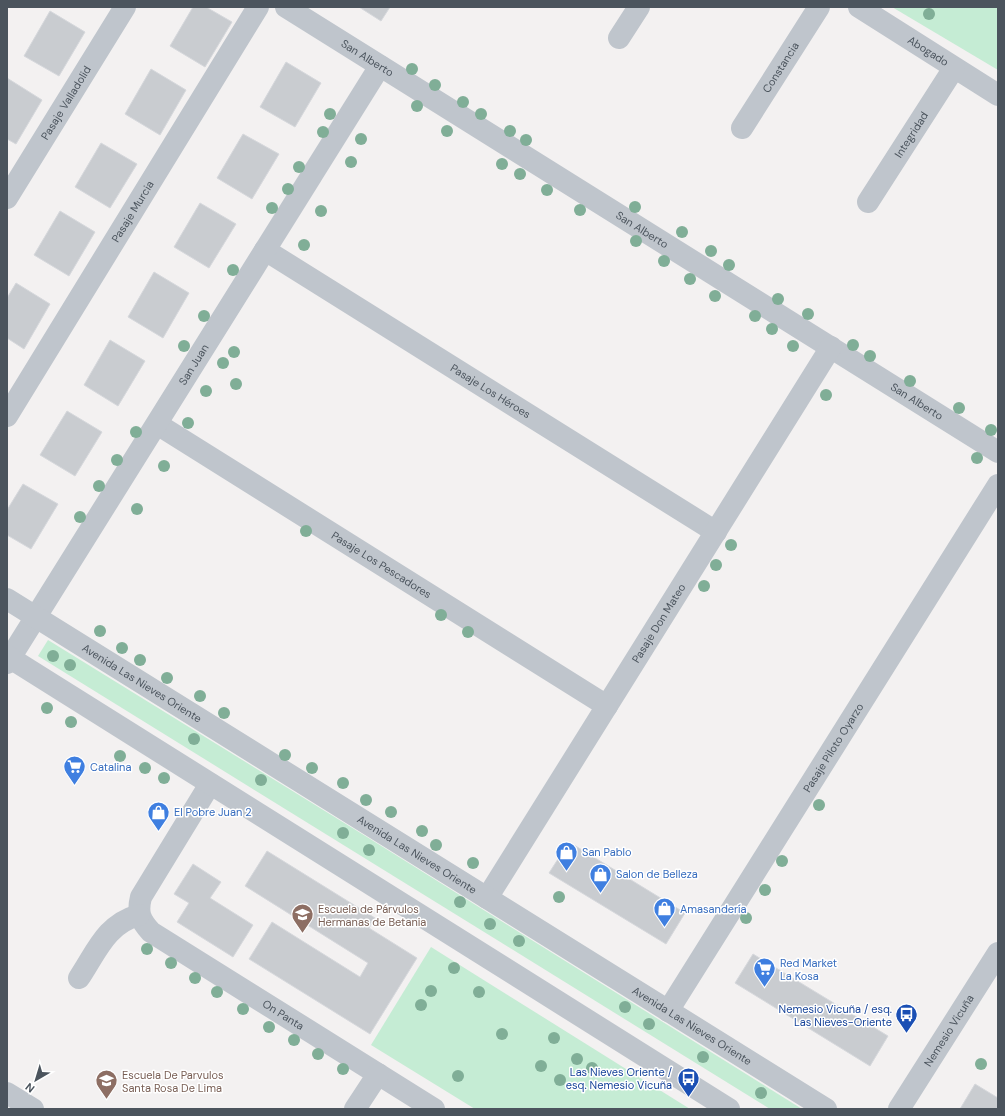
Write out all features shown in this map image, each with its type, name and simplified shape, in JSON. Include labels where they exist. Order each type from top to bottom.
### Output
[{"type":"street","name":"Pasaje Valladolid","points":[[7,198],[125,7]]},
{"type":"street","name":"Pasaje Murcia","points":[[7,416],[258,7]]},
{"type":"street","name":"San Alberto","points":[[286,7],[998,452]]},
{"type":"street","points":[[619,38],[639,7]]},
{"type":"street","name":"Constancia","points":[[742,128],[819,7]]},
{"type":"street","name":"Abogado","points":[[859,7],[998,95]]},
{"type":"street","name":"San Juan","points":[[8,659],[36,617],[380,66]]},
{"type":"street","name":"Integridad","points":[[868,202],[954,68]]},
{"type":"street","name":"Pasaje Los Héroes","points":[[265,250],[716,532]]},
{"type":"street","name":"Pasaje Don Mateo","points":[[487,898],[831,347]]},
{"type":"street","name":"Pasaje Los Pescadores","points":[[157,424],[607,706]]},
{"type":"street","name":"Pasaje Piloto Oyarzo","points":[[668,1011],[998,485]]},
{"type":"street","name":"Avenida Las Nieves Oriente","points":[[7,599],[826,1109]]},
{"type":"street","points":[[8,659],[729,1109]]},
{"type":"street","points":[[80,978],[111,929],[124,920],[139,914],[141,897],[210,784]]},
{"type":"street","name":"On Panta","points":[[139,914],[144,924],[151,932],[434,1109]]},
{"type":"street","name":"Nemesio Vicuña","points":[[899,1109],[998,953]]},
{"type":"street","points":[[355,1109],[378,1074]]},
{"type":"street","points":[[7,1093],[33,1109]]},
{"type":"green space","points":[[892,7],[998,7],[998,70]]},
{"type":"green space","points":[[48,640],[367,837],[802,1109],[770,1109],[38,656]]},
{"type":"green space","points":[[431,947],[690,1109],[475,1109],[371,1045]]},
{"type":"building","points":[[193,7],[206,7],[232,22],[205,67],[170,46]]},
{"type":"building","points":[[359,7],[390,7],[381,21]]},
{"type":"building","points":[[50,11],[85,32],[59,76],[24,56]]},
{"type":"building","points":[[286,62],[321,83],[295,127],[260,107]]},
{"type":"building","points":[[151,69],[186,90],[160,135],[125,114]]},
{"type":"building","points":[[7,78],[42,100],[16,144],[7,139]]},
{"type":"building","points":[[243,134],[279,154],[252,199],[217,178]]},
{"type":"building","points":[[101,143],[137,164],[110,208],[75,187]]},
{"type":"building","points":[[200,203],[236,224],[209,268],[174,247]]},
{"type":"building","points":[[60,211],[95,232],[69,276],[34,255]]},
{"type":"building","points":[[154,272],[189,293],[163,338],[128,317]]},
{"type":"building","points":[[16,283],[50,304],[24,349],[7,338],[7,298]]},
{"type":"building","points":[[110,340],[145,361],[118,406],[84,385]]},
{"type":"building","points":[[67,411],[102,432],[75,476],[40,455]]},
{"type":"building","points":[[23,484],[58,504],[31,549],[7,535],[7,510]]},
{"type":"building","points":[[569,842],[685,913],[666,944],[549,873]]},
{"type":"building","points":[[267,851],[375,918],[369,928],[417,958],[370,1034],[249,959],[272,922],[360,977],[368,963],[245,886]]},
{"type":"building","points":[[193,864],[221,882],[210,898],[253,925],[233,957],[177,922],[189,903],[174,894]]},
{"type":"building","points":[[753,954],[888,1036],[870,1066],[735,983]]},
{"type":"building","points":[[975,1084],[998,1098],[998,1109],[960,1109]]},
{"type":"place","name":"Catalina","points":[[75,786]]},
{"type":"place","name":"El Pobre Juan 2","points":[[158,832]]},
{"type":"place","name":"San Pablo","points":[[567,872]]},
{"type":"place","name":"Salon de Belleza","points":[[601,894]]},
{"type":"place","name":"Amasandería","points":[[664,928]]},
{"type":"place","name":"Escuela de Párvulos Hermanas de Betania","points":[[302,934]]},
{"type":"place","name":"Red Market La Kosa","points":[[765,988]]},
{"type":"place","name":"Nemesio Vicuña / esq. Las Nieves-Oriente","points":[[907,1034]]},
{"type":"place","name":"Las Nieves Oriente / esq. Nemesio Vicuña","points":[[688,1098]]},
{"type":"place","name":"Escuela De Parvulos Santa Rosa De Lima","points":[[106,1100]]}]
